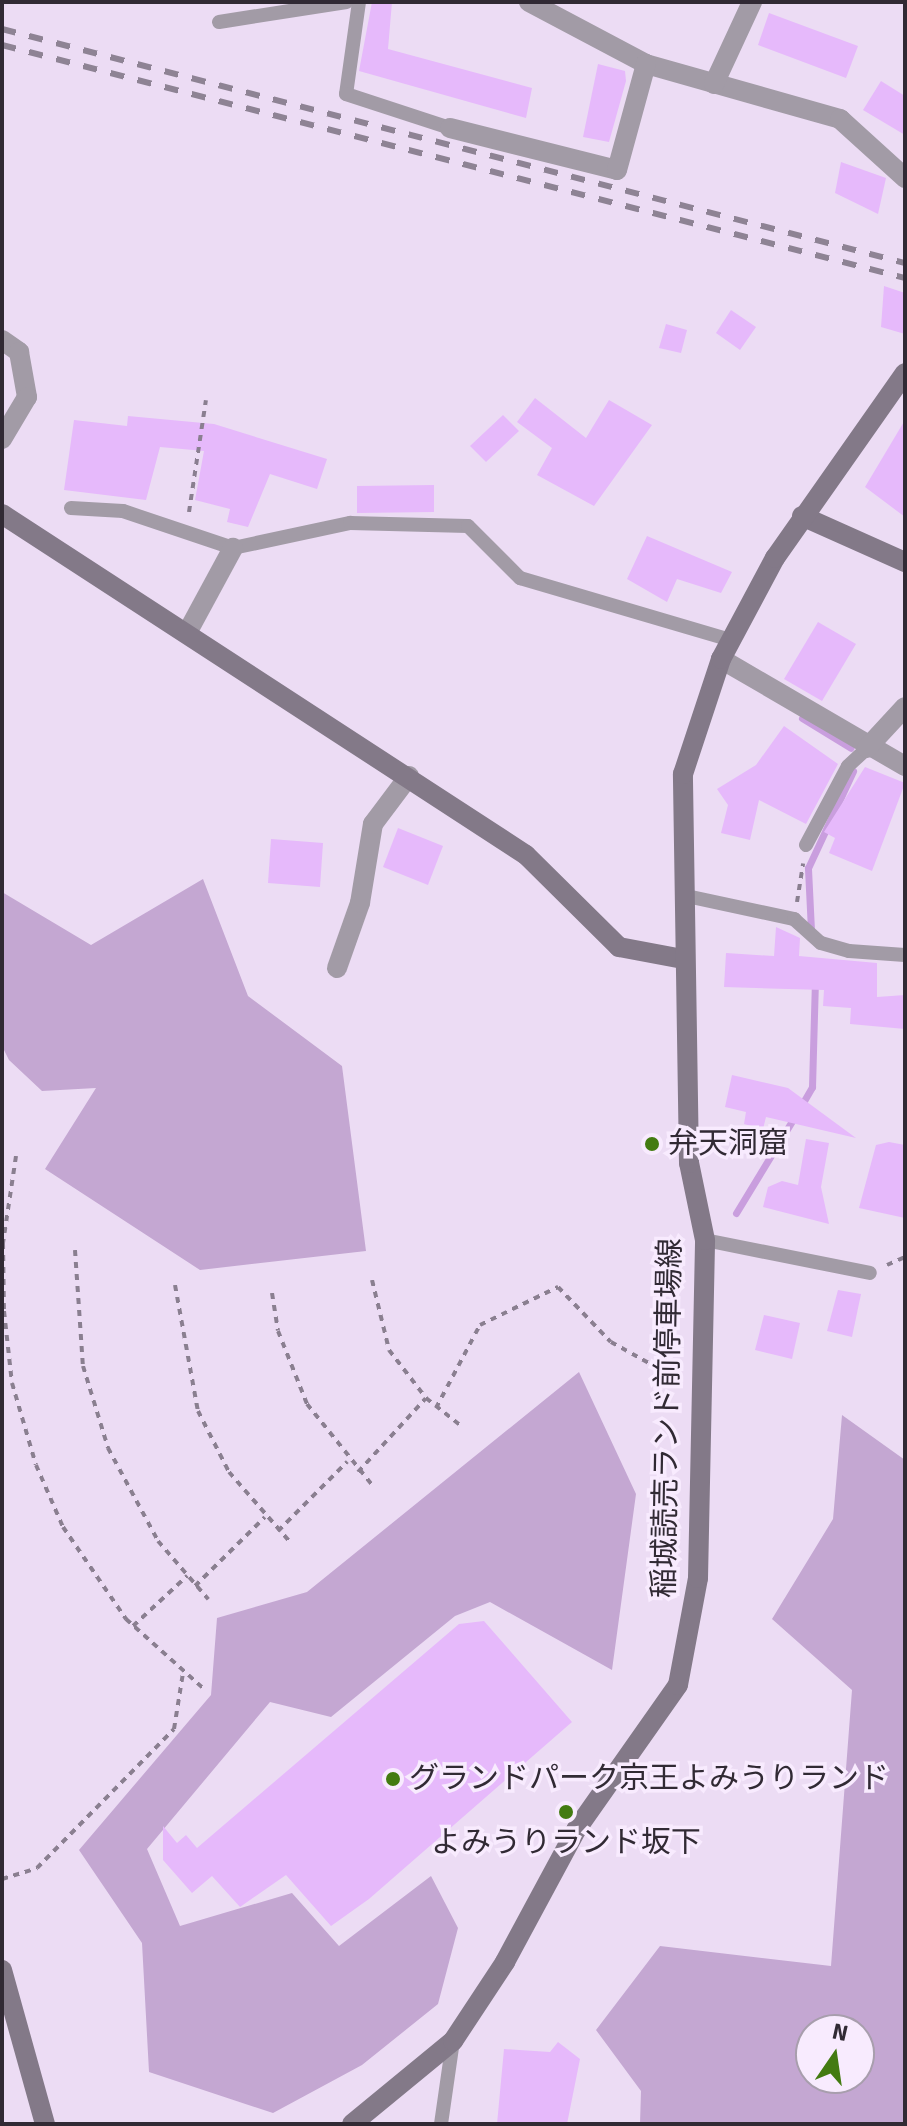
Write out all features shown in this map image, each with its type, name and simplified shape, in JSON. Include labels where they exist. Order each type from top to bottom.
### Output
[{"type":"main road","name":"稲城読売ランド前停車場線","points":[[352,2124],[453,2041],[505,1962],[576,1830],[661,1719],[682,1673],[698,1578],[705,1240],[689,1163],[682,895],[683,774],[721,659],[731,640],[802,516],[905,373]]},
{"type":"main road","points":[[2,514],[526,855],[619,947],[683,959]]},
{"type":"main road","points":[[802,516],[905,562]]},
{"type":"main road","points":[[2,1970],[45,2124]]},
{"type":"street","points":[[529,2],[646,64],[840,119],[905,178]]},
{"type":"street","points":[[714,84],[752,2]]},
{"type":"street","points":[[450,128],[617,170],[646,64]]},
{"type":"street","points":[[2,340],[19,352],[27,397],[2,439]]},
{"type":"street","points":[[187,633],[233,548]]},
{"type":"street","points":[[721,659],[867,748],[905,766]]},
{"type":"street","points":[[867,748],[905,707]]},
{"type":"street","points":[[337,968],[360,903],[369,836],[409,776]]},
{"type":"lane","points":[[219,22],[346,2]]},
{"type":"lane","points":[[359,2],[346,94],[450,128]]},
{"type":"lane","points":[[71,508],[123,511],[233,548],[350,523],[468,526],[520,578],[731,640]]},
{"type":"lane","points":[[806,845],[848,766],[867,748]]},
{"type":"lane","points":[[682,895],[797,924],[821,943],[905,955]]},
{"type":"lane","points":[[705,1240],[870,1273]]},
{"type":"lane","points":[[441,2124],[453,2041]]},
{"type":"path","points":[[186,531],[206,400]]},
{"type":"path","points":[[797,924],[806,845]]},
{"type":"path","points":[[16,1156],[2,1275],[12,1383],[63,1527],[133,1626],[204,1689]]},
{"type":"path","points":[[75,1250],[78,1330],[93,1404],[121,1480],[187,1576],[208,1599]]},
{"type":"path","points":[[372,1280],[389,1350],[426,1398],[460,1425]]},
{"type":"path","points":[[175,1285],[177,1326],[198,1411],[229,1472],[265,1517],[290,1542]]},
{"type":"path","points":[[436,1408],[480,1325],[558,1287],[611,1342],[674,1377]]},
{"type":"path","points":[[272,1293],[291,1373],[347,1462],[373,1486]]},
{"type":"path","points":[[358,1472],[426,1398]]},
{"type":"path","points":[[278,1531],[347,1462]]},
{"type":"path","points":[[195,1586],[265,1517]]},
{"type":"path","points":[[133,1626],[187,1576]]},
{"type":"path","points":[[2,1879],[37,1868],[174,1729],[183,1673]]},
{"type":"shaded area","points":[[203,879],[248,996],[342,1066],[366,1251],[200,1270],[45,1169],[96,1088],[42,1091],[9,1060],[2,1046],[2,892],[91,945]]},
{"type":"shaded area","points":[[579,1372],[636,1494],[612,1670],[490,1602],[455,1616],[331,1717],[270,1702],[147,1849],[180,1926],[292,1893],[339,1946],[431,1876],[458,1928],[438,2004],[362,2065],[273,2113],[149,2072],[142,1943],[79,1850],[211,1695],[217,1618],[307,1592]]},
{"type":"shaded area","points":[[842,1415],[905,1460],[905,2124],[640,2124],[641,2091],[596,2030],[660,1946],[831,1966],[852,1690],[772,1619],[833,1519]]},
{"type":"building","points":[[372,2],[392,2],[388,49],[532,88],[526,118],[359,71]]},
{"type":"building","points":[[769,13],[858,46],[846,78],[758,45]]},
{"type":"building","points":[[598,64],[625,71],[626,81],[609,142],[583,137]]},
{"type":"building","points":[[881,81],[905,96],[905,135],[863,110]]},
{"type":"building","points":[[841,162],[886,178],[878,214],[835,193]]},
{"type":"building","points":[[884,286],[905,293],[905,334],[881,327]]},
{"type":"building","points":[[731,310],[756,327],[740,350],[716,333]]},
{"type":"building","points":[[666,324],[687,330],[681,353],[659,348]]},
{"type":"building","points":[[535,398],[586,438],[609,400],[652,425],[594,506],[537,475],[552,448],[517,422]]},
{"type":"building","points":[[503,415],[519,431],[486,462],[470,446]]},
{"type":"building","points":[[128,416],[214,424],[327,459],[317,489],[270,474],[248,527],[227,522],[230,509],[195,500],[204,451],[160,447],[146,500],[64,490],[74,420],[127,426]]},
{"type":"building","points":[[905,420],[905,517],[865,487]]},
{"type":"building","points":[[434,485],[434,512],[357,513],[357,486]]},
{"type":"building","points":[[647,536],[732,572],[721,593],[677,579],[667,602],[627,579]]},
{"type":"building","points":[[818,622],[856,644],[822,701],[784,679]]},
{"type":"building","points":[[784,726],[838,764],[806,824],[759,800],[750,840],[721,833],[728,805],[717,789],[756,765]]},
{"type":"building","points":[[865,767],[905,783],[872,871],[829,853],[835,838],[824,832]]},
{"type":"building","points":[[398,828],[443,846],[428,885],[383,867]]},
{"type":"building","points":[[271,839],[323,843],[320,887],[268,883]]},
{"type":"building","points":[[776,927],[800,938],[799,956],[877,963],[877,997],[905,995],[905,1029],[850,1024],[851,1008],[823,1006],[824,990],[724,987],[726,953],[774,956]]},
{"type":"building","points":[[732,1075],[788,1088],[856,1138],[766,1117],[763,1129],[744,1124],[746,1112],[725,1107]]},
{"type":"building","points":[[806,1139],[829,1143],[821,1187],[829,1224],[763,1207],[768,1187],[782,1181],[798,1185]]},
{"type":"building","points":[[889,1142],[905,1145],[905,1218],[859,1208],[876,1145]]},
{"type":"building","points":[[838,1290],[861,1294],[852,1337],[827,1331]]},
{"type":"building","points":[[764,1315],[800,1323],[792,1359],[755,1350]]},
{"type":"building","name":"グランドパーク京王よみうりランド","points":[[484,1621],[572,1722],[369,1899],[331,1926],[286,1875],[240,1907],[212,1876],[192,1893],[163,1860],[163,1826],[177,1843],[186,1835],[197,1848],[459,1624]]},
{"type":"building","points":[[558,2042],[580,2059],[567,2124],[497,2124],[504,2049],[550,2052]]},
{"type":"waterway","points":[[802,718],[851,748]]},
{"type":"waterway","points":[[811,930],[808,868],[853,771]]},
{"type":"waterway","points":[[801,1106],[812,1087],[815,981]]},
{"type":"waterway","points":[[736,1213],[795,1116]]},
{"type":"railway","points":[[2,29],[905,263]]},
{"type":"railway","points":[[2,45],[905,278]]},
{"type":"place","name":"弁天洞窟","points":[[652,1144]]},
{"type":"place","name":"グランドパーク京王よみうりランド","points":[[393,1779]]},
{"type":"place","name":"よみうりランド坂下","points":[[566,1812]]}]
